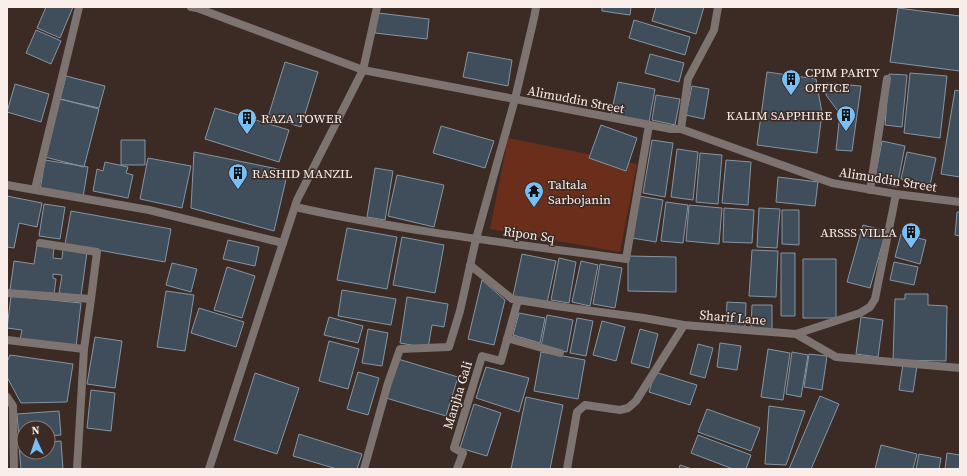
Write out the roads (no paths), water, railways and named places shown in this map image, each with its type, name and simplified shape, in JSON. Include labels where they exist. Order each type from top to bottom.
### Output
[{"type":"street","points":[[35,189],[79,7]]},
{"type":"street","name":"Alimuddin Street","points":[[191,7],[209,9],[364,70],[649,125],[671,129],[681,129],[832,183],[896,194],[960,202]]},
{"type":"street","points":[[209,469],[297,200],[364,70],[377,7]]},
{"type":"street","points":[[364,469],[388,383],[400,349],[449,347],[460,311],[476,239],[515,99],[536,7]]},
{"type":"street","points":[[681,129],[688,79],[714,30],[718,7]]},
{"type":"street","points":[[870,190],[886,79]]},
{"type":"street","name":"Ripon Sq","points":[[295,207],[339,216],[476,239],[626,259],[649,125]]},
{"type":"street","points":[[7,185],[149,210],[283,243]]},
{"type":"street","name":"Sharif Lane","points":[[567,469],[577,412],[585,405],[620,410],[628,408],[636,401],[684,325],[796,334],[860,313],[870,307],[875,299],[896,194]]},
{"type":"street","points":[[40,243],[97,252],[84,349],[77,469]]},
{"type":"street","points":[[470,265],[512,299],[684,325]]},
{"type":"street","points":[[7,293],[91,299]]},
{"type":"street","name":"Manjha Gali","points":[[457,469],[463,453],[454,448],[482,356],[501,361],[518,300]]},
{"type":"street","points":[[796,334],[836,357],[960,368]]},
{"type":"street","points":[[507,338],[560,353]]},
{"type":"street","points":[[7,340],[84,349]]},
{"type":"street","points":[[7,397],[13,406],[14,469]]},
{"type":"place","name":"CPIM PARTY OFFICE","points":[[791,96]]},
{"type":"place","name":"KALIM SAPPHIRE","points":[[846,132]]},
{"type":"place","name":"RAZA TOWER","points":[[247,135]]},
{"type":"place","name":"RASHID MANZIL","points":[[238,190]]},
{"type":"place","name":"Taltala Sarbojanin","points":[[534,208]]},
{"type":"place","name":"ARSSS VILLA","points":[[911,249]]}]
